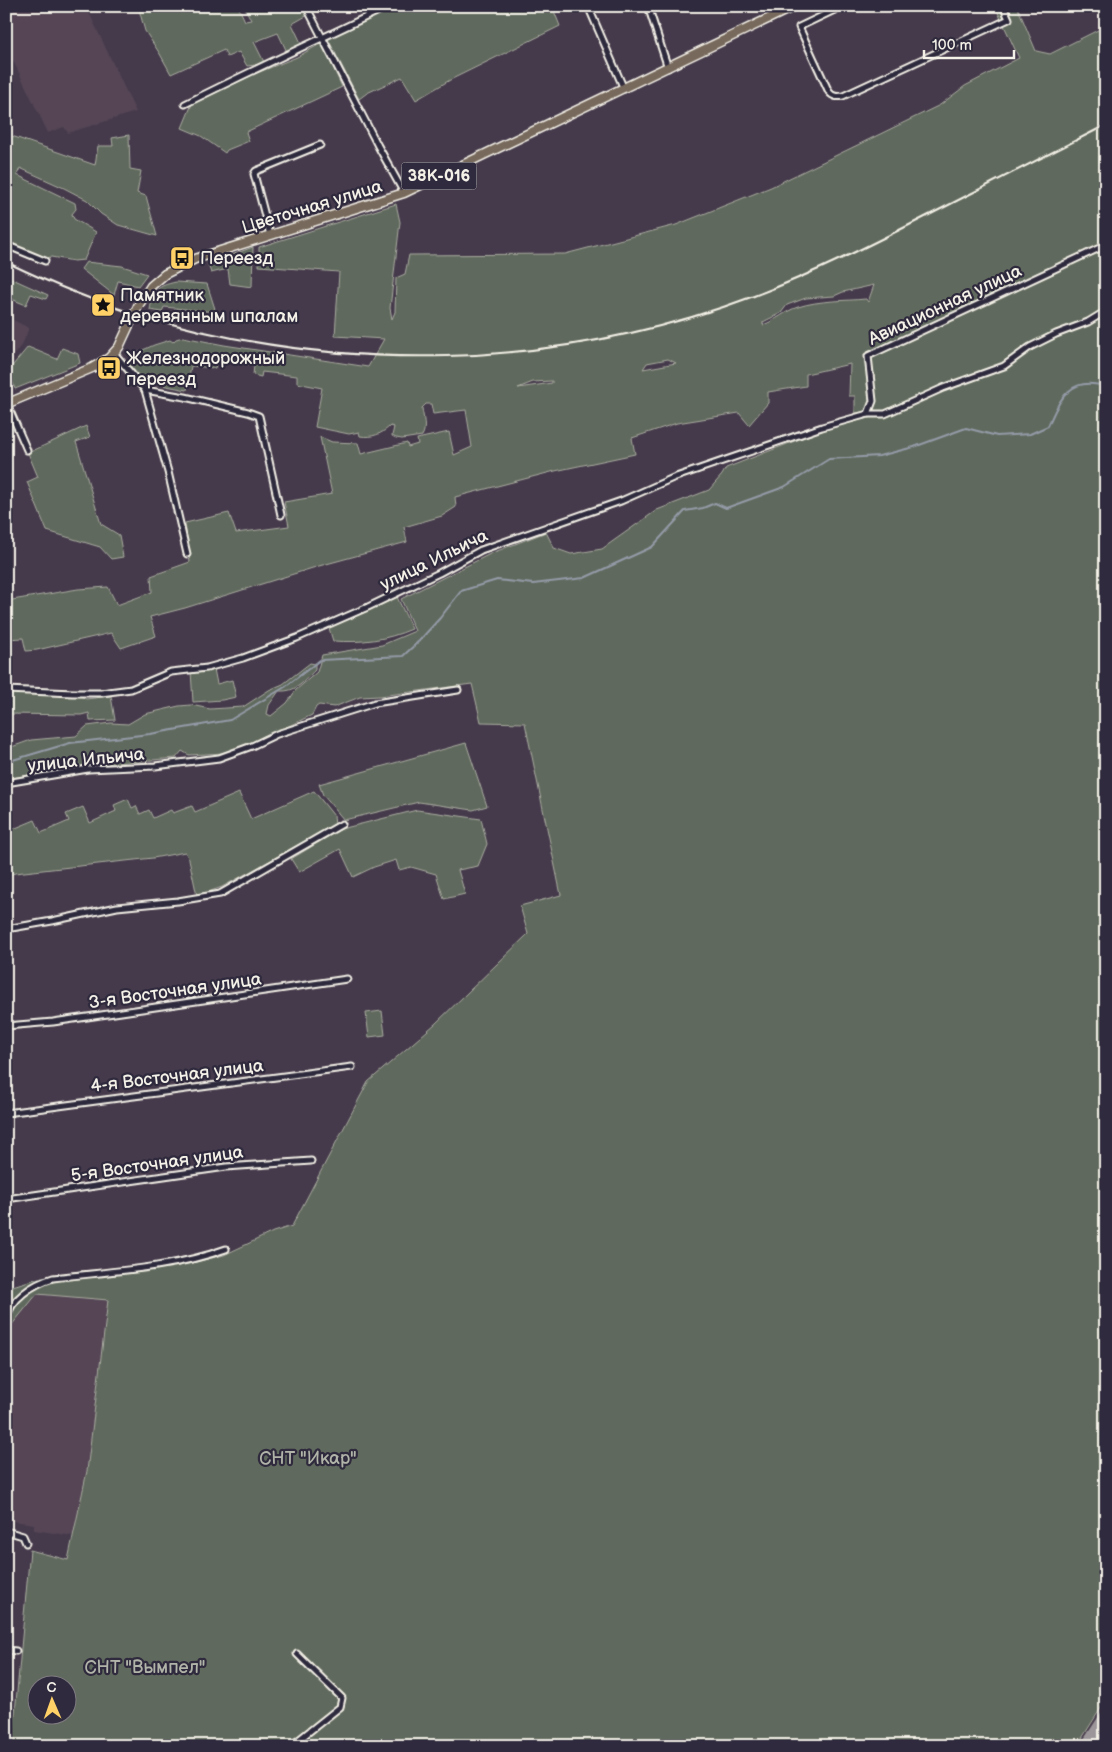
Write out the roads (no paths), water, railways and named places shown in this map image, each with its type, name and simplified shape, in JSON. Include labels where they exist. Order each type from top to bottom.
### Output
[{"type":"main road","name":"Цветочная улица","points":[[7,404],[92,368],[114,353],[144,295],[164,274],[195,259],[404,193],[795,6]]},
{"type":"street","points":[[306,6],[404,193]]},
{"type":"street","points":[[185,104],[246,73],[389,6]]},
{"type":"street","points":[[588,6],[624,89]]},
{"type":"street","points":[[648,6],[668,68]]},
{"type":"street","points":[[843,6],[799,27],[829,92],[832,96],[837,97],[843,96],[1009,19],[1003,6]]},
{"type":"street","points":[[270,235],[254,174],[256,171],[320,145]]},
{"type":"street","points":[[6,245],[46,261]]},
{"type":"street","name":"Авиационная улица","points":[[868,414],[873,401],[868,356],[1106,245]]},
{"type":"street","points":[[868,414],[885,414],[943,388],[1004,366],[1030,347],[1056,334],[1088,322],[1106,311]]},
{"type":"street","points":[[114,353],[145,390],[168,472],[187,554]]},
{"type":"street","points":[[145,390],[185,397],[259,416],[281,515]]},
{"type":"street","points":[[7,404],[27,450]]},
{"type":"street","name":"улица Ильича","points":[[6,690],[101,693],[131,689],[171,672],[207,668],[243,658],[297,638],[368,607],[439,573],[481,550],[621,501],[672,478],[822,427],[868,414]]},
{"type":"street","name":"улица Ильича","points":[[6,783],[88,770],[154,766],[219,758],[252,746],[277,734],[375,703],[458,690]]},
{"type":"street","points":[[6,929],[117,907],[178,901],[220,894],[342,824]]},
{"type":"street","name":"3-я Восточная улица","points":[[6,1026],[53,1022],[347,979]]},
{"type":"street","name":"4-я Восточная улица","points":[[6,1112],[352,1067]]},
{"type":"street","name":"5-я Восточная улица","points":[[6,1199],[226,1167],[312,1161]]},
{"type":"street","points":[[6,1320],[7,1310],[38,1282],[53,1278],[153,1267],[205,1257],[226,1250]]},
{"type":"street","points":[[6,1532],[23,1536],[26,1543]]},
{"type":"street","points":[[6,1650],[16,1651]]},
{"type":"street","points":[[291,1746],[340,1707],[342,1698],[297,1654]]},
{"type":"waterway","points":[[6,762],[70,743],[150,734],[230,720],[285,687],[320,660],[403,656],[440,618],[461,591],[497,580],[533,584],[584,578],[652,547],[685,511],[703,508],[715,503],[726,508],[784,487],[829,459],[879,456],[914,447],[966,428],[997,436],[1030,434],[1048,426],[1062,398],[1075,387],[1084,384],[1106,387]]},
{"type":"railway","points":[[6,262],[70,291],[103,303],[136,314],[213,334],[290,347],[368,355],[446,356],[525,351],[602,339],[679,321],[754,296],[799,278],[865,247],[1106,125]]},
{"type":"place","name":"Переезд","points":[[182,258]]},
{"type":"place","name":"Памятник деревянным шпалам","points":[[103,305]]},
{"type":"place","name":"Железнодорожный переезд","points":[[109,368]]},
{"type":"park label","name":"СНТ \"Икар\"","points":[[308,1458]]},
{"type":"park label","name":"СНТ \"Вымпел\"","points":[[145,1667]]}]
